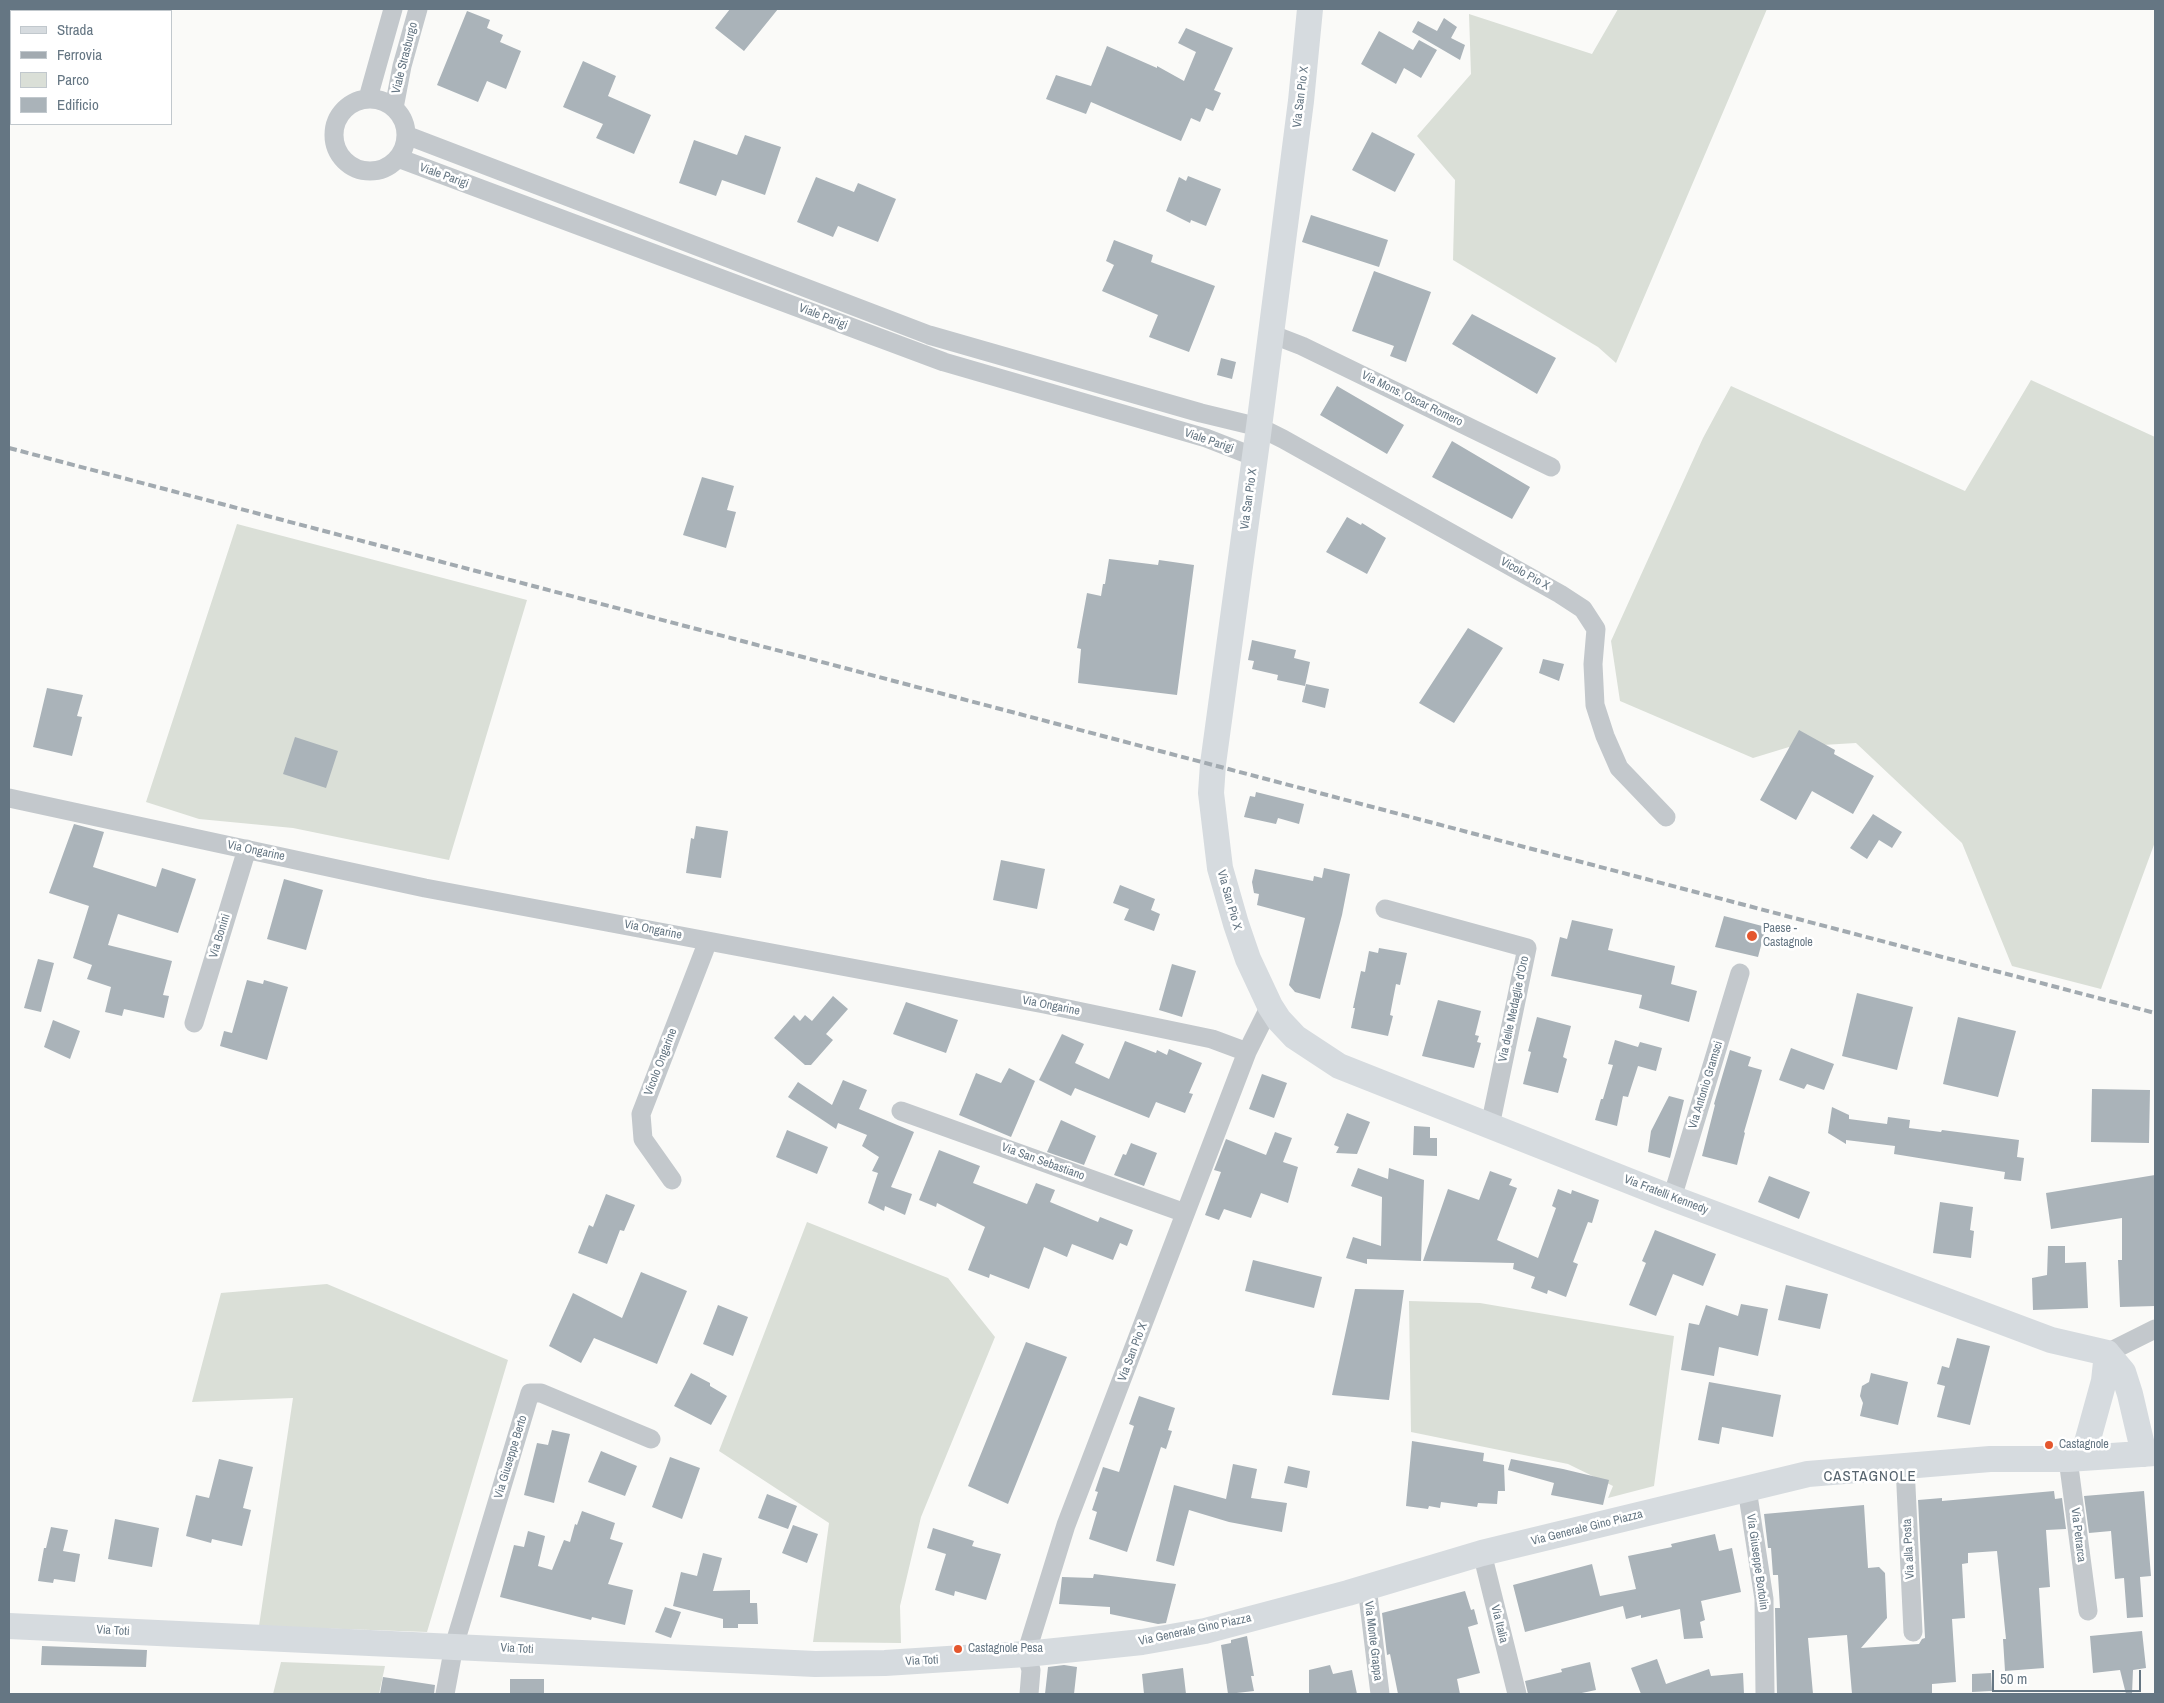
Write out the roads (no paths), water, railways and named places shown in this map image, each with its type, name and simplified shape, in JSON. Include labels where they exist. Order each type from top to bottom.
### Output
[{"type":"street","name":"Viale Strasburgo","points":[[368,98],[393,9]]},
{"type":"street","name":"Viale Strasburgo","points":[[394,108],[402,66],[418,9]]},
{"type":"street","name":"Via San Pio X","points":[[1258,984],[1236,924],[1220,868],[1211,794],[1214,757],[1301,101],[1310,9]]},
{"type":"street","points":[[368,98],[384,102],[394,108],[401,116],[406,136],[404,148],[398,158],[380,170],[360,170],[350,165],[341,156],[336,146],[334,135],[336,123],[342,113],[350,105],[368,98]]},
{"type":"street","name":"Viale Parigi","points":[[406,136],[929,335],[1259,427]]},
{"type":"street","name":"Viale Parigi","points":[[398,158],[944,362],[1206,438],[1255,457]]},
{"type":"street","name":"Via Mons. Oscar Romero","points":[[1271,334],[1302,346],[1551,467]]},
{"type":"street","name":"Vicolo Pio X","points":[[1259,427],[1560,594],[1583,609],[1596,629],[1593,664],[1595,705],[1605,736],[1619,768],[1666,818]]},
{"type":"street","name":"Via Ongarine","points":[[9,798],[425,888],[1044,1004],[1212,1039],[1247,1052]]},
{"type":"street","name":"Via Bonini","points":[[194,1023],[247,849]]},
{"type":"street","name":"Via delle Medaglie d'Oro","points":[[1385,909],[1527,948],[1490,1126]]},
{"type":"street","name":"Vicolo Ongarine","points":[[672,1180],[643,1139],[640,1114],[708,941]]},
{"type":"street","name":"Via Antonio Gramsci","points":[[1672,1198],[1740,973]]},
{"type":"street","name":"Via Fratelli Kennedy","points":[[1258,984],[1279,1020],[1294,1037],[1339,1066],[1672,1198],[2051,1340],[2107,1353]]},
{"type":"street","points":[[1247,1052],[1270,1006]]},
{"type":"street","name":"Via San Pio X","points":[[1026,1654],[1066,1525],[1247,1052]]},
{"type":"street","name":"Via San Sebastiano","points":[[901,1111],[1185,1213]]},
{"type":"street","points":[[2107,1353],[2155,1329]]},
{"type":"street","points":[[2107,1353],[2123,1372],[2150,1453]]},
{"type":"street","points":[[2075,1458],[2104,1381],[2107,1353]]},
{"type":"street","name":"Via Giuseppe Berto","points":[[454,1646],[530,1393],[541,1393],[651,1439]]},
{"type":"street","name":"Via Generale Gino Piazza","points":[[1026,1654],[1142,1642],[1205,1630],[1367,1588],[1482,1553],[1808,1474],[1990,1459],[2075,1458],[2150,1453]]},
{"type":"street","name":"Via Petrarca","points":[[2075,1458],[2088,1611]]},
{"type":"street","name":"Via alla Posta","points":[[1905,1466],[1913,1632]]},
{"type":"street","name":"Via Giuseppe Bortolin","points":[[1747,1489],[1764,1599],[1766,1694]]},
{"type":"street","name":"Via Italia","points":[[1482,1553],[1517,1694]]},
{"type":"street","name":"Via Monte Grappa","points":[[1367,1588],[1380,1694]]},
{"type":"street","name":"Via Toti","points":[[9,1626],[815,1664],[885,1663],[1026,1654]]},
{"type":"street","points":[[445,1694],[454,1646]]},
{"type":"street","points":[[1026,1654],[1031,1670],[1029,1694]]},
{"type":"railway","points":[[9,448],[2155,1013]]},
{"type":"place","name":"Paese - Castagnole","points":[[1752,936]]},
{"type":"place","name":"Castagnole","points":[[2049,1445]]},
{"type":"place","name":"Castagnole Pesa","points":[[958,1649]]},
{"type":"district","name":"CASTAGNOLE","points":[[1870,1477]]}]
